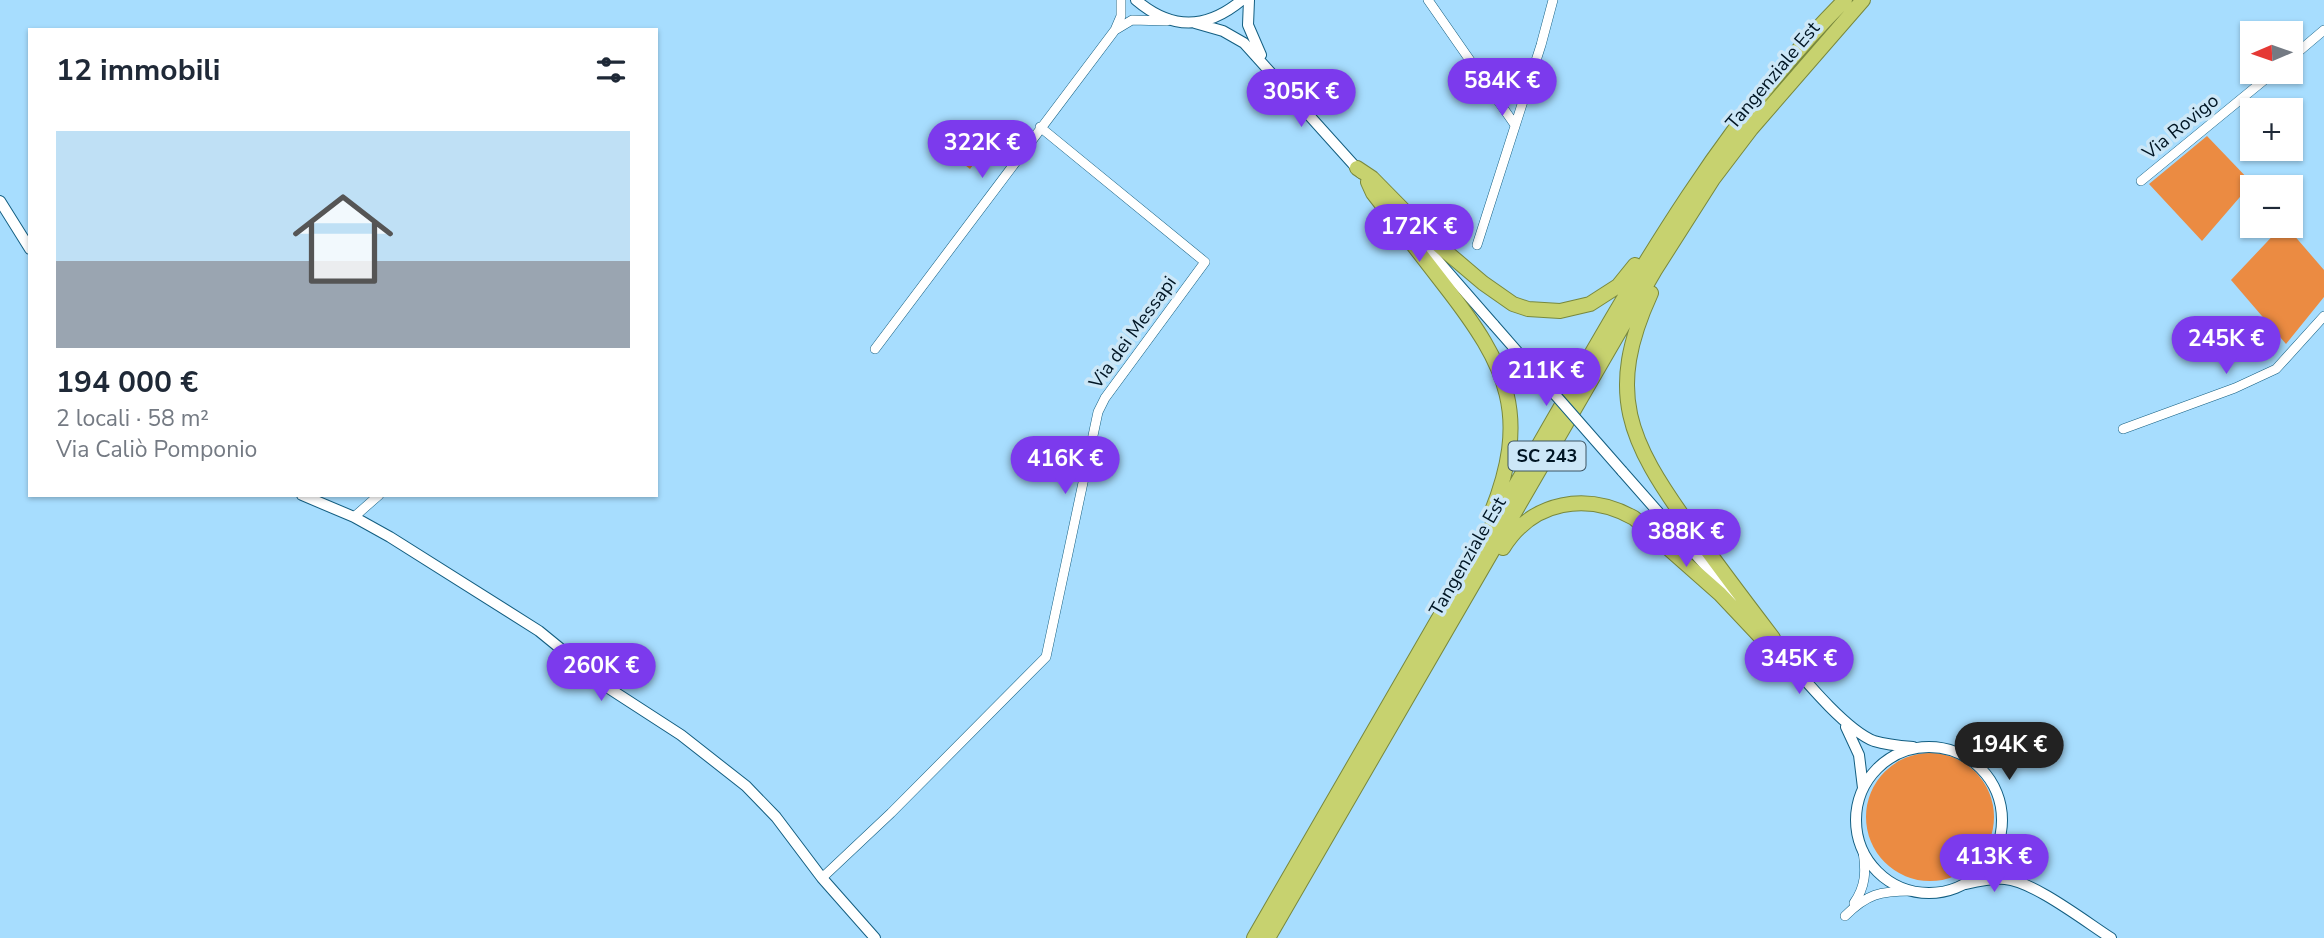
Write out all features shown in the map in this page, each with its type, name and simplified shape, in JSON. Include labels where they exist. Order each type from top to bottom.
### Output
[{"type":"highway","name":"Tangenziale Est","points":[[1254,938],[1634,281],[1698,180],[1756,102],[1845,0]]},
{"type":"highway","name":"Tangenziale Est","points":[[1268,938],[1655,270],[1697,203],[1751,128],[1863,0]]},
{"type":"highway","points":[[1357,168],[1371,178],[1437,244],[1496,293],[1513,303],[1543,312],[1576,309],[1597,300],[1618,286],[1688,188],[1698,180]]},
{"type":"highway","points":[[1368,182],[1373,193],[1464,310],[1491,350],[1506,393],[1510,416],[1509,457],[1497,498],[1489,518],[1442,603],[1439,619]]},
{"type":"highway","points":[[1697,203],[1696,211],[1638,321],[1628,362],[1626,386],[1629,412],[1642,453],[1654,475],[1773,638],[1778,649]]},
{"type":"highway","points":[[1438,644],[1449,635],[1507,542],[1522,525],[1532,516],[1556,506],[1587,503],[1612,507],[1634,518],[1720,594],[1773,649],[1778,649]]},
{"type":"street","points":[[875,349],[1115,30],[1121,16],[1121,0]]},
{"type":"street","points":[[1136,0],[1151,13],[1172,21]]},
{"type":"street","points":[[1195,23],[1216,18],[1241,0]]},
{"type":"street","points":[[1249,0],[1248,25],[1251,35],[1270,69]]},
{"type":"street","points":[[1428,0],[1516,125]]},
{"type":"street","points":[[1477,245],[1553,0]]},
{"type":"street","points":[[1115,30],[1132,20],[1172,21],[1195,23],[1235,36],[1270,69],[1841,718],[1857,732],[1887,745],[1936,747],[1955,751],[1973,761],[1987,775],[1997,793],[2002,813],[2001,833],[2006,859],[2025,885]]},
{"type":"street","points":[[2303,48],[2324,30]]},
{"type":"street","name":"Via Rovigo","points":[[2141,181],[2259,84]]},
{"type":"street","name":"Via dei Messapi","points":[[822,878],[891,813],[1046,657],[1098,412],[1105,398],[1205,262],[1040,127]]},
{"type":"street","points":[[0,201],[28,246]]},
{"type":"street","points":[[2123,429],[2235,388],[2276,369],[2324,316]]},
{"type":"street","points":[[307,497],[354,517],[390,537],[539,631],[610,689],[681,735],[746,786],[776,817],[822,878],[875,938]]},
{"type":"street","points":[[354,517],[377,497]]},
{"type":"street","points":[[1841,718],[1859,755],[1863,788]]},
{"type":"street","points":[[1915,748],[1894,755],[1876,769],[1863,788],[1856,820],[1866,869],[1864,885],[1845,916],[1871,895],[1884,892],[1947,891],[1964,884],[2008,878],[2025,885],[2111,938]]},
{"type":"street","points":[[1964,884],[1981,871],[1994,853],[2001,833]]},
{"type":"street","points":[[1863,851],[1883,876],[1911,891]]},
{"type":"shaded area","points":[[947,121],[984,150],[970,169],[933,140]]},
{"type":"shaded area","points":[[2207,136],[2244,175],[2240,175],[2240,197],[2202,241],[2149,184]]},
{"type":"shaded area","points":[[2271,238],[2296,238],[2324,270],[2324,297],[2286,344],[2231,280]]},
{"type":"shaded area","points":[[1930,753],[1954,758],[1975,772],[1989,793],[1994,817],[1989,841],[1975,862],[1954,876],[1930,881],[1906,876],[1885,862],[1871,841],[1866,817],[1871,793],[1885,772],[1906,758]]}]
